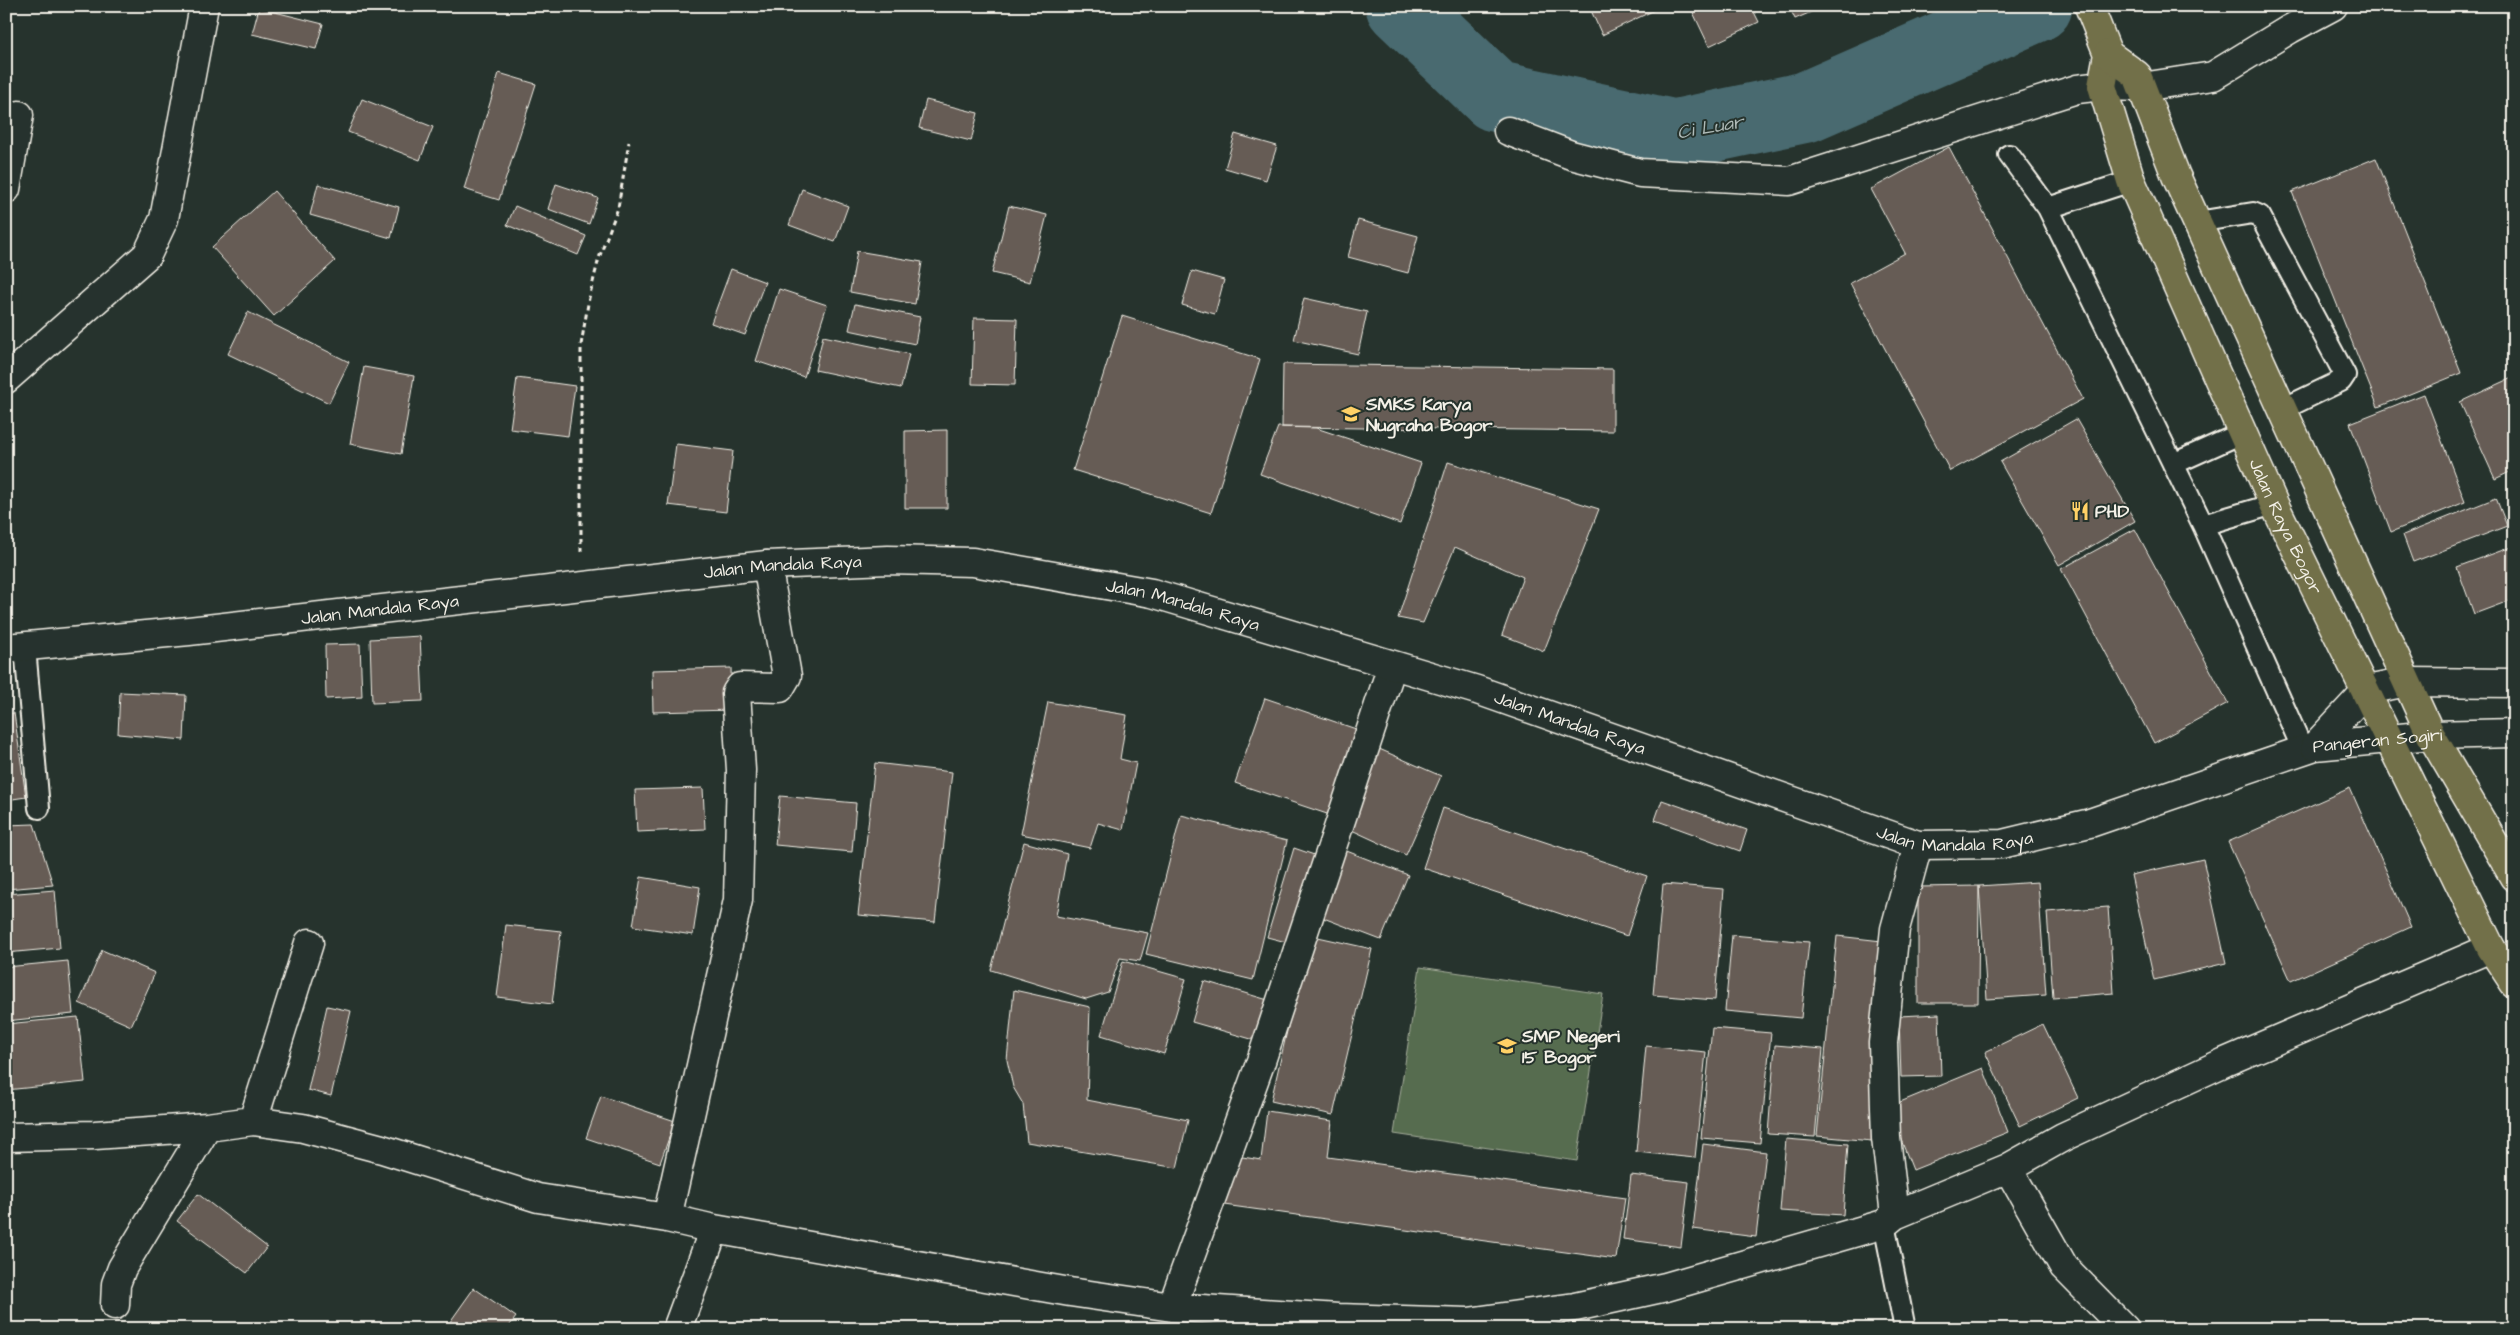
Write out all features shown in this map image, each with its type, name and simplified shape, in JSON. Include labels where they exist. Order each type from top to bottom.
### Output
[{"type":"highway","points":[[2089,6],[2106,49],[2137,75],[2176,176],[2431,736],[2514,877]]},
{"type":"highway","name":"Jalan Raya Bogor","points":[[2106,49],[2102,86],[2131,181],[2274,504],[2367,690],[2491,948],[2514,983]]},
{"type":"street","points":[[6,379],[147,255],[164,219],[204,6]]},
{"type":"street","points":[[1508,131],[1571,156],[1640,172],[1789,181],[2077,89],[2102,86],[2142,87],[2213,76],[2290,29],[2333,6]]},
{"type":"street","points":[[6,189],[19,115]]},
{"type":"street","name":"Jalan Mandala Raya","points":[[16,648],[189,631],[768,565],[888,560],[973,562],[1152,593],[1477,690],[1918,845],[2002,844],[2090,823],[2309,748]]},
{"type":"street","points":[[667,1218],[738,900],[740,770],[736,693],[740,687],[780,688],[787,676],[768,565]]},
{"type":"street","points":[[1172,1307],[1261,1061],[1392,666]]},
{"type":"street","points":[[2367,690],[2407,682],[2514,684]]},
{"type":"street","name":"Pangeran Sogiri","points":[[2309,748],[2367,690]]},
{"type":"street","name":"Pangeran Sogiri","points":[[2309,748],[2431,736],[2514,734]]},
{"type":"street","points":[[1890,1219],[1883,1043],[1895,929],[1918,845]]},
{"type":"street","points":[[253,1121],[309,943]]},
{"type":"street","points":[[6,1137],[95,1135],[207,1127],[253,1121],[303,1128],[382,1149],[538,1198],[667,1218],[714,1229],[1070,1292],[1266,1321],[1468,1322],[1575,1307],[1675,1284],[1890,1219],[2008,1168],[2063,1136],[2225,1062],[2491,948]]},
{"type":"street","points":[[114,1305],[116,1284],[122,1268],[207,1127]]},
{"type":"street","points":[[2008,1168],[2064,1267],[2125,1329]]},
{"type":"street","points":[[677,1329],[714,1229]]},
{"type":"lane","points":[[2009,155],[2048,208],[2203,525],[2309,748]]},
{"type":"lane","points":[[2048,208],[2131,181]]},
{"type":"lane","points":[[2197,222],[2253,213],[2260,216],[2344,375],[2341,381],[2283,409]]},
{"type":"lane","points":[[2173,464],[2242,433]]},
{"type":"lane","points":[[2203,525],[2274,504]]},
{"type":"lane","points":[[16,648],[39,808]]},
{"type":"lane","points":[[1890,1219],[1905,1329]]},
{"type":"path","points":[[581,587],[582,345],[589,298],[599,258],[618,208],[629,142]]},
{"type":"green space","points":[[1420,967],[1603,994],[1577,1161],[1394,1134]]},
{"type":"building","points":[[1589,6],[1663,6],[1602,35]]},
{"type":"building","points":[[1690,6],[1751,6],[1759,22],[1709,46]]},
{"type":"building","points":[[1789,6],[1825,6],[1795,19]]},
{"type":"building","points":[[259,8],[323,24],[316,49],[252,34]]},
{"type":"building","points":[[499,73],[536,84],[499,200],[464,189]]},
{"type":"building","points":[[362,99],[433,127],[420,160],[348,132]]},
{"type":"building","points":[[926,100],[978,113],[971,141],[919,128]]},
{"type":"building","points":[[1235,134],[1277,146],[1266,180],[1225,168]]},
{"type":"building","points":[[1949,147],[2083,399],[1950,471],[1850,283],[1905,253],[1871,189]]},
{"type":"building","points":[[2376,158],[2461,373],[2378,407],[2292,192]]},
{"type":"building","points":[[318,184],[399,207],[391,238],[310,215]]},
{"type":"building","points":[[556,184],[598,198],[589,224],[548,209]]},
{"type":"building","points":[[802,189],[848,206],[835,242],[789,225]]},
{"type":"building","points":[[274,191],[335,261],[274,316],[212,247]]},
{"type":"building","points":[[515,206],[586,236],[578,255],[507,225]]},
{"type":"building","points":[[1009,206],[1047,215],[1030,282],[992,273]]},
{"type":"building","points":[[1358,220],[1418,236],[1408,273],[1348,257]]},
{"type":"building","points":[[857,251],[922,262],[915,304],[850,292]]},
{"type":"building","points":[[731,269],[765,282],[745,335],[711,323]]},
{"type":"building","points":[[1192,271],[1224,280],[1215,314],[1182,305]]},
{"type":"building","points":[[779,289],[827,305],[804,377],[756,361]]},
{"type":"building","points":[[1304,298],[1367,312],[1358,354],[1294,340]]},
{"type":"building","points":[[855,304],[920,317],[915,344],[849,330]]},
{"type":"building","points":[[248,312],[349,362],[329,403],[228,354]]},
{"type":"building","points":[[1122,316],[1260,359],[1211,513],[1073,470]]},
{"type":"building","points":[[974,318],[1017,319],[1015,385],[972,384]]},
{"type":"building","points":[[823,336],[909,354],[901,388],[815,370]]},
{"type":"building","points":[[1283,364],[1613,369],[1613,431],[1282,427]]},
{"type":"building","points":[[364,367],[414,376],[401,454],[350,444]]},
{"type":"building","points":[[2514,377],[2514,470],[2495,479],[2460,402]]},
{"type":"building","points":[[517,378],[575,386],[568,436],[510,429]]},
{"type":"building","points":[[2424,394],[2465,502],[2391,532],[2350,423]]},
{"type":"building","points":[[2076,419],[2135,521],[2059,565],[2000,462]]},
{"type":"building","points":[[1278,427],[1316,428],[1421,463],[1400,524],[1260,474]]},
{"type":"building","points":[[947,430],[947,508],[905,508],[905,431]]},
{"type":"building","points":[[676,444],[733,451],[726,512],[668,505]]},
{"type":"building","points":[[1448,462],[1599,509],[1544,651],[1502,635],[1523,577],[1455,547],[1423,623],[1398,618]]},
{"type":"building","points":[[2496,498],[2507,526],[2413,562],[2403,535]]},
{"type":"building","points":[[2135,529],[2228,703],[2154,743],[2061,569]]},
{"type":"building","points":[[2514,546],[2514,599],[2474,614],[2457,567]]},
{"type":"building","points":[[420,636],[423,701],[372,703],[370,639]]},
{"type":"building","points":[[360,644],[362,697],[326,699],[325,645]]},
{"type":"building","points":[[731,668],[732,710],[653,712],[652,670]]},
{"type":"building","points":[[120,692],[186,695],[184,740],[118,734]]},
{"type":"building","points":[[1265,698],[1359,730],[1330,815],[1235,783]]},
{"type":"building","points":[[1048,702],[1127,715],[1120,759],[1136,763],[1123,830],[1098,823],[1090,848],[1021,834]]},
{"type":"building","points":[[14,713],[26,797],[6,800],[6,714]]},
{"type":"building","points":[[1377,748],[1441,776],[1406,855],[1343,826]]},
{"type":"building","points":[[875,763],[952,772],[935,922],[858,915]]},
{"type":"building","points":[[703,788],[705,829],[637,832],[635,790]]},
{"type":"building","points":[[2350,788],[2411,927],[2291,981],[2228,842]]},
{"type":"building","points":[[780,796],[856,803],[852,852],[775,845]]},
{"type":"building","points":[[1662,800],[1747,830],[1740,851],[1655,820]]},
{"type":"building","points":[[1443,808],[1647,876],[1627,936],[1423,868]]},
{"type":"building","points":[[1181,815],[1287,841],[1253,980],[1146,954]]},
{"type":"building","points":[[34,824],[53,885],[6,889],[6,825]]},
{"type":"building","points":[[1024,842],[1067,854],[1056,916],[1148,933],[1140,961],[1120,958],[1108,992],[1086,999],[991,970]]},
{"type":"building","points":[[1294,848],[1320,857],[1294,944],[1267,937]]},
{"type":"building","points":[[1339,848],[1408,875],[1381,940],[1313,914]]},
{"type":"building","points":[[2203,859],[2226,963],[2154,980],[2131,875]]},
{"type":"building","points":[[641,877],[700,887],[693,935],[633,926]]},
{"type":"building","points":[[2038,882],[2046,995],[1987,999],[1979,886]]},
{"type":"building","points":[[1663,884],[1724,889],[1715,1000],[1653,995]]},
{"type":"building","points":[[1979,886],[1978,1003],[1918,1003],[1918,887]]},
{"type":"building","points":[[55,890],[60,948],[6,953],[6,894]]},
{"type":"building","points":[[2108,907],[2114,993],[2053,998],[2047,912]]},
{"type":"building","points":[[506,925],[561,931],[552,1004],[497,997]]},
{"type":"building","points":[[1309,935],[1372,949],[1333,1115],[1271,1101]]},
{"type":"building","points":[[1732,935],[1809,942],[1801,1018],[1725,1011]]},
{"type":"building","points":[[1837,936],[1891,942],[1872,1141],[1817,1136]]},
{"type":"building","points":[[102,950],[155,973],[131,1026],[79,1003]]},
{"type":"building","points":[[68,961],[73,1014],[6,1021],[6,967]]},
{"type":"building","points":[[1123,961],[1186,979],[1164,1054],[1101,1035]]},
{"type":"building","points":[[1204,981],[1278,1003],[1265,1043],[1192,1022]]},
{"type":"building","points":[[1014,990],[1090,1007],[1087,1100],[1188,1120],[1177,1168],[1027,1142],[1023,1104],[1013,1087],[1007,1060]]},
{"type":"building","points":[[327,1006],[351,1011],[331,1096],[308,1090]]},
{"type":"building","points":[[1939,1014],[1941,1076],[1901,1077],[1899,1016]]},
{"type":"building","points":[[78,1017],[85,1082],[6,1090],[6,1024]]},
{"type":"building","points":[[2043,1024],[2078,1098],[2020,1126],[1985,1052]]},
{"type":"building","points":[[1712,1028],[1771,1033],[1760,1143],[1701,1138]]},
{"type":"building","points":[[1775,1045],[1823,1049],[1815,1137],[1768,1134]]},
{"type":"building","points":[[1646,1046],[1706,1052],[1695,1158],[1636,1152]]},
{"type":"building","points":[[1983,1068],[2008,1132],[1913,1170],[1888,1107]]},
{"type":"building","points":[[601,1096],[675,1121],[660,1163],[586,1138]]},
{"type":"building","points":[[1267,1111],[1332,1121],[1328,1157],[1625,1198],[1616,1259],[1224,1205],[1230,1155],[1261,1160]]},
{"type":"building","points":[[1786,1139],[1848,1144],[1843,1215],[1780,1211]]},
{"type":"building","points":[[1703,1144],[1766,1152],[1756,1237],[1693,1229]]},
{"type":"building","points":[[1631,1175],[1689,1182],[1681,1247],[1623,1239]]},
{"type":"building","points":[[198,1194],[267,1247],[247,1273],[177,1221]]},
{"type":"building","points":[[474,1288],[516,1317],[507,1329],[445,1329]]},
{"type":"waterway","name":"Ci Luar","points":[[1401,6],[1495,96],[1674,135],[1806,107],[2037,6]]},
{"type":"place","name":"SMKS Karya Nugraha Bogor","points":[[1351,414]]},
{"type":"place","name":"PHD","points":[[2080,511]]},
{"type":"place","name":"SMP Negeri 15 Bogor","points":[[1507,1046]]}]
